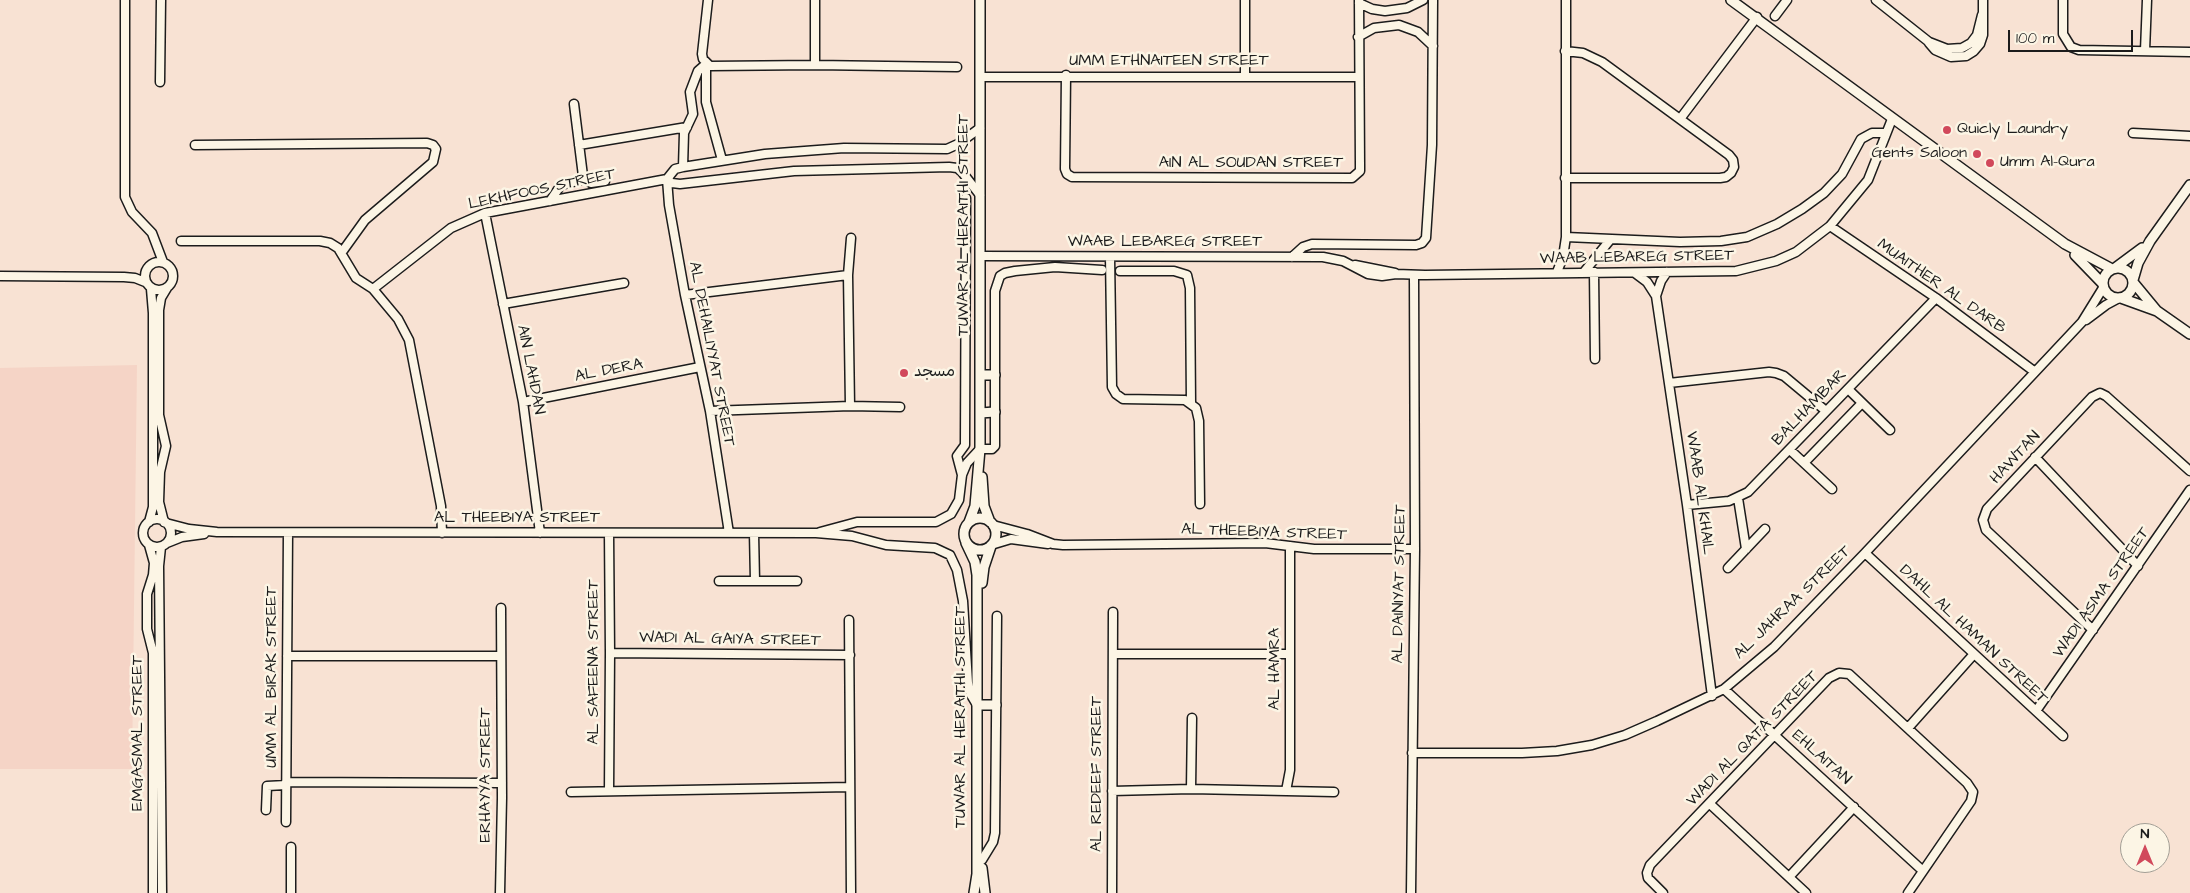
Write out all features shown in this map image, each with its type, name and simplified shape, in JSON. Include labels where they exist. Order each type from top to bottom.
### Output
[{"type":"street","points":[[0,276],[135,278],[159,291],[166,288],[172,282],[173,274],[170,267],[163,262],[149,228],[129,208],[124,192],[125,0]]},
{"type":"street","points":[[160,0],[160,82]]},
{"type":"street","points":[[708,0],[702,54],[706,64],[706,102],[722,160]]},
{"type":"street","points":[[815,0],[815,65]]},
{"type":"street","name":"TUWAR AL HERAITHI STREET","points":[[980,0],[980,449],[984,506],[992,523]]},
{"type":"street","points":[[1244,0],[1244,77]]},
{"type":"street","points":[[1359,1],[1372,9],[1393,11],[1407,8],[1423,0]]},
{"type":"street","points":[[1292,257],[1303,248],[1312,244],[1416,245],[1422,243],[1426,238],[1432,145],[1433,0]]},
{"type":"street","points":[[1557,272],[1563,257],[1566,238],[1566,0]]},
{"type":"street","points":[[1731,0],[2065,244],[2114,268],[2126,270],[2157,311]]},
{"type":"street","points":[[1775,16],[1787,0]]},
{"type":"street","points":[[1876,0],[1929,42],[1947,49],[1962,48],[1971,43],[1977,34],[1982,15],[1983,0]]},
{"type":"street","points":[[2063,0],[2063,34],[2071,47],[2079,50],[2190,52]]},
{"type":"street","points":[[2145,51],[2147,0]]},
{"type":"street","name":"AIN AL SOUDAN STREET","points":[[1066,75],[1065,169],[1067,174],[1072,177],[1352,178],[1360,171],[1359,1]]},
{"type":"street","points":[[1393,11],[1393,24]]},
{"type":"street","points":[[1680,119],[1757,18]]},
{"type":"street","points":[[1358,37],[1374,28],[1393,24],[1412,28],[1424,35],[1433,46]]},
{"type":"street","points":[[1565,51],[1583,53],[1596,58],[1729,155],[1734,167],[1731,173],[1720,178],[1565,178]]},
{"type":"street","points":[[706,64],[714,66],[957,67]]},
{"type":"street","points":[[683,167],[684,133],[693,114],[690,92],[692,83],[698,71],[706,64]]},
{"type":"street","name":"UMM ETHNAITEEN STREET","points":[[980,77],[1066,75],[1358,77]]},
{"type":"street","points":[[574,104],[579,145],[592,193]]},
{"type":"street","name":"WAAB LEBAREG STREET","points":[[980,256],[1330,258],[1349,264],[1379,268],[1396,274],[1414,275],[1736,271],[1756,267],[1796,252],[1830,226],[1868,180],[1892,119]]},
{"type":"street","points":[[579,145],[686,126]]},
{"type":"street","name":"LEKHFOOS STREET","points":[[373,289],[451,228],[485,213],[667,179],[675,169],[722,160],[818,149],[943,150],[958,144],[980,128]]},
{"type":"street","points":[[1566,238],[1721,242],[1756,234],[1790,217],[1824,193],[1842,174],[1855,147],[1864,136],[1876,132],[1886,132]]},
{"type":"street","points":[[2133,133],[2190,136]]},
{"type":"street","points":[[195,145],[418,143],[433,145],[436,149],[433,162],[366,220],[342,252]]},
{"type":"street","name":"LEKHFOOS STREET","points":[[667,179],[672,183],[680,184],[794,171],[949,167],[957,168],[962,172],[980,195]]},
{"type":"street","name":"AL DEHAILIYYAT STREET","points":[[667,179],[669,206],[685,295],[710,411],[729,534]]},
{"type":"street","points":[[550,201],[561,185],[588,181],[605,182]]},
{"type":"street","points":[[2120,298],[2129,294],[2138,263],[2150,241],[2190,185]]},
{"type":"street","points":[[962,475],[957,456],[964,445],[966,198]]},
{"type":"street","name":"AIN LAHDAN","points":[[485,213],[523,402],[540,533]]},
{"type":"street","name":"MUAITHER AL DARB","points":[[1830,226],[1936,298],[2035,372]]},
{"type":"street","points":[[850,406],[848,275],[851,238]]},
{"type":"street","points":[[1584,272],[1610,240]]},
{"type":"street","points":[[181,241],[325,242],[334,245],[342,252],[356,278],[373,289],[398,319],[409,340],[440,506],[442,533]]},
{"type":"street","points":[[2103,286],[2104,276],[2133,257],[2150,241]]},
{"type":"street","points":[[155,244],[146,269],[153,312],[153,507],[149,522],[142,531],[144,539],[149,545],[164,545],[171,532],[165,522],[159,502],[160,472],[166,446],[159,415],[160,310],[166,288]]},
{"type":"street","points":[[2065,244],[2103,286],[2109,296],[2157,311],[2190,334]]},
{"type":"street","points":[[1110,257],[1112,387],[1116,394],[1123,398],[1178,399],[1191,403],[1196,408],[1199,421],[1200,504]]},
{"type":"street","points":[[124,277],[146,269],[154,263],[163,262]]},
{"type":"street","points":[[980,413],[995,412],[995,291],[1000,276],[1015,271],[1055,267],[1102,270]]},
{"type":"street","points":[[1120,270],[1174,271],[1187,275],[1190,288],[1191,403]]},
{"type":"street","points":[[1594,272],[1595,360]]},
{"type":"street","points":[[1634,272],[1647,282],[1656,296]]},
{"type":"street","points":[[1656,296],[1658,285],[1667,272]]},
{"type":"street","points":[[685,295],[848,275]]},
{"type":"street","name":"AL DAINIYAT STREET","points":[[1411,893],[1415,549],[1414,275]]},
{"type":"street","points":[[503,304],[624,283]]},
{"type":"street","name":"AL JAHRAA STREET","points":[[2082,322],[2103,286]]},
{"type":"street","name":"WAAB AL KHAIL","points":[[1656,296],[1688,505],[1712,696]]},
{"type":"street","name":"BALHAMBAR","points":[[1738,498],[1748,492],[1790,450],[1936,298]]},
{"type":"street","name":"AL JAHRAA STREET","points":[[1412,753],[1522,754],[1592,745],[1625,735],[1724,689],[1774,647],[2082,322],[2106,305],[2120,298]]},
{"type":"street","name":"AL DERA","points":[[523,402],[700,367]]},
{"type":"street","points":[[1669,382],[1776,372],[1784,376],[1826,411]]},
{"type":"street","points":[[980,376],[995,375]]},
{"type":"street","points":[[1848,389],[1890,430]]},
{"type":"street","name":"HAWTAN","points":[[2093,630],[1986,530],[1983,520],[1987,509],[2092,397],[2100,393],[2106,396],[2190,471]]},
{"type":"street","points":[[1804,463],[1862,403]]},
{"type":"street","points":[[710,411],[850,406],[900,407]]},
{"type":"street","name":"AL THEEBIYA STREET","points":[[816,533],[852,523],[927,524],[942,520],[951,514],[957,504],[962,475],[970,458],[980,449],[992,449],[995,446],[995,412]]},
{"type":"street","name":"TUWAR AL HERAITHI STREET","points":[[969,522],[975,506],[980,449]]},
{"type":"street","points":[[1790,450],[1832,489]]},
{"type":"street","points":[[2035,458],[2138,566]]},
{"type":"street","name":"WADI ASMA STREET","points":[[2036,711],[2190,490]]},
{"type":"street","points":[[1688,505],[1738,498],[1746,549]]},
{"type":"street","points":[[982,518],[992,523],[996,538],[991,545],[978,550],[966,543],[964,530],[969,522],[982,518]]},
{"type":"street","points":[[149,522],[157,519],[165,522]]},
{"type":"street","name":"AL THEEBIYA STREET","points":[[165,522],[189,529],[217,532],[816,533],[852,536],[886,545],[935,548],[946,552],[954,560],[962,601],[969,689],[980,705]]},
{"type":"street","points":[[852,523],[850,528],[852,536]]},
{"type":"street","name":"AL THEEBIYA STREET","points":[[992,523],[1052,544]]},
{"type":"street","points":[[1728,568],[1765,529]]},
{"type":"street","name":"AL THEEBIYA STREET","points":[[164,545],[188,536],[217,532]]},
{"type":"street","name":"UMM AL BIRAK STREET","points":[[286,822],[288,533]]},
{"type":"street","points":[[754,533],[755,581]]},
{"type":"street","name":"AL SAFEENA STREET","points":[[608,534],[610,653],[609,791]]},
{"type":"street","name":"AL THEEBIYA STREET","points":[[991,545],[1011,539],[1040,545],[1265,543],[1314,549],[1415,549]]},
{"type":"street","name":"TUWAR AL HERAITHI STREET","points":[[966,543],[975,562],[977,575],[984,893]]},
{"type":"street","name":"EMGASMAL STREET","points":[[149,545],[154,563],[153,575],[147,594],[147,628],[153,653],[153,893]]},
{"type":"street","name":"EMGASMAL STREET","points":[[162,893],[159,576],[164,545]]},
{"type":"street","name":"TUWAR AL HERAITHI STREET","points":[[974,893],[977,874],[982,574],[991,545]]},
{"type":"street","name":"AL HAMRA","points":[[1286,791],[1290,770],[1290,546]]},
{"type":"street","name":"DAHL AL HAMAN STREET","points":[[1865,553],[2063,736]]},
{"type":"street","points":[[720,581],[797,581]]},
{"type":"street","name":"ERHAYYA STREET","points":[[500,893],[502,783],[501,608]]},
{"type":"street","name":"AL REDEEF STREET","points":[[1112,893],[1113,612]]},
{"type":"street","points":[[982,860],[993,842],[995,833],[997,616]]},
{"type":"street","points":[[849,620],[851,893]]},
{"type":"street","name":"WADI AL GAIYA STREET","points":[[610,653],[850,655]]},
{"type":"street","points":[[1113,654],[1289,654]]},
{"type":"street","points":[[1908,728],[1974,654]]},
{"type":"street","points":[[287,656],[501,656]]},
{"type":"street","name":"WADI AL QATA STREET","points":[[1663,893],[1650,882],[1648,869],[1829,678],[1839,673],[1849,674],[1967,784],[1973,792],[1971,801],[1908,893]]},
{"type":"street","name":"EHLAITAN","points":[[1724,689],[1923,871]]},
{"type":"street","points":[[980,705],[996,705]]},
{"type":"street","points":[[1191,789],[1192,718]]},
{"type":"street","points":[[266,810],[267,786],[286,784],[502,783]]},
{"type":"street","points":[[571,792],[850,787]]},
{"type":"street","points":[[1112,791],[1191,789],[1334,792]]},
{"type":"street","points":[[1710,804],[1806,893]]},
{"type":"street","name":"EHLAITAN","points":[[1789,877],[1854,807]]},
{"type":"street","points":[[290,847],[291,893]]},
{"type":"shaded area","points":[[137,365],[132,769],[0,769],[0,368]]},
{"type":"place","name":"Quicly Laundry","points":[[1947,130]]},
{"type":"place","name":"Gents Saloon","points":[[1977,154]]},
{"type":"place","name":"Umm Al-Qura","points":[[1990,163]]},
{"type":"place","name":"مسجد","points":[[904,373]]}]
